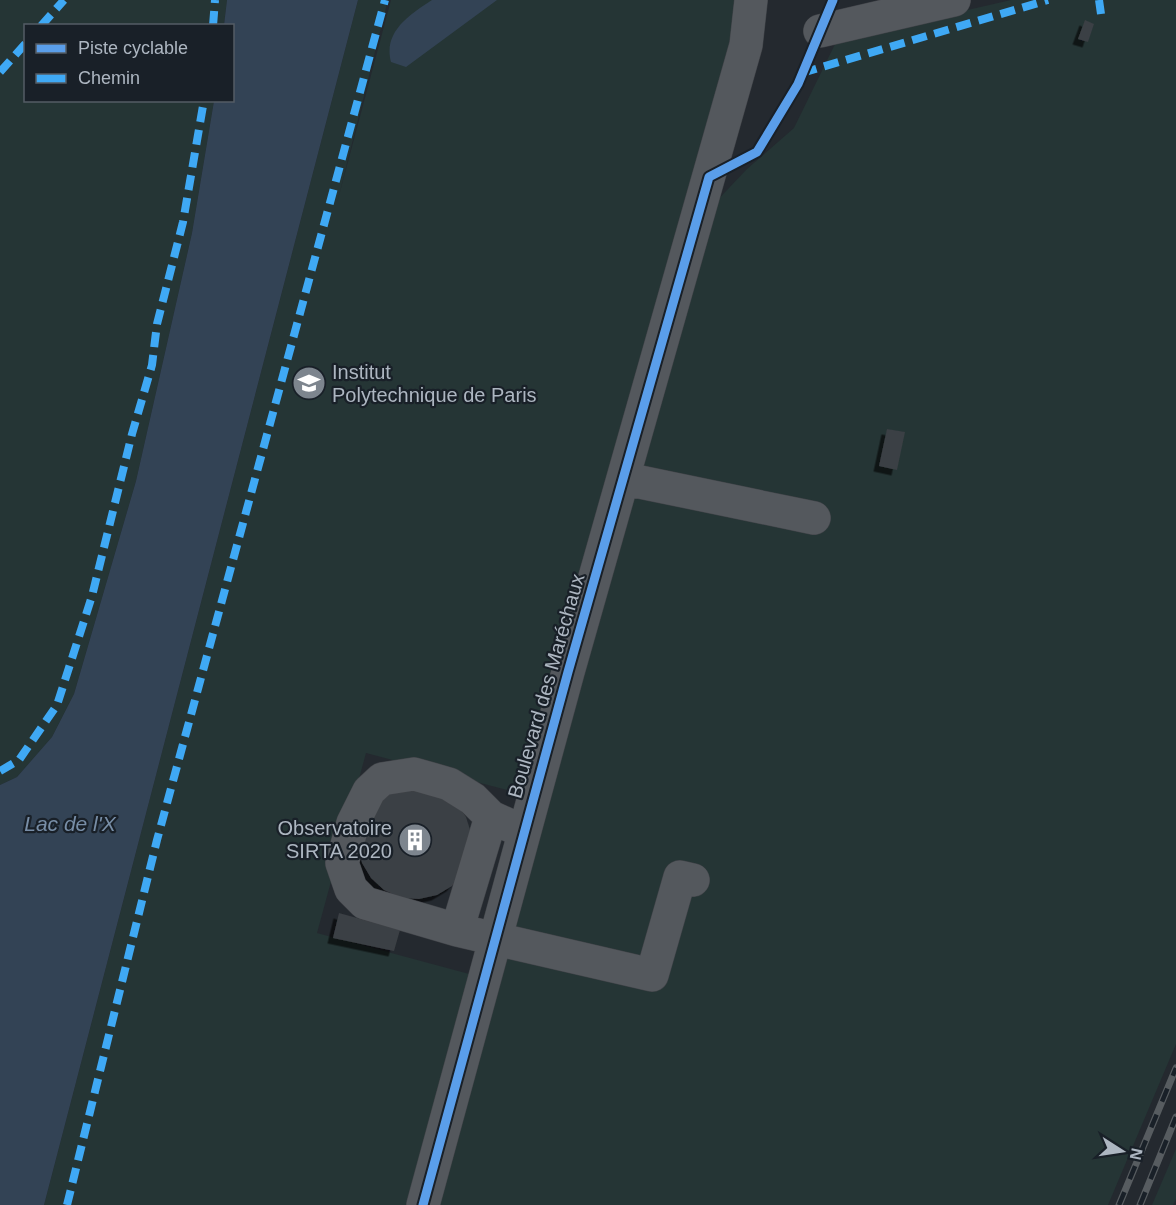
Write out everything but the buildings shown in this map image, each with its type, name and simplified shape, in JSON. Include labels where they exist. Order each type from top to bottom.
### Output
[{"type":"lane","name":"Boulevard des Maréchaux","points":[[423,1205],[524,832],[746,45],[752,0]]},
{"type":"lane","points":[[820,31],[954,0]]},
{"type":"lane","points":[[623,482],[640,482],[814,518]]},
{"type":"lane","points":[[524,832],[491,817],[473,799],[449,784],[414,774],[382,779],[369,791],[353,823],[342,863],[351,889],[365,903],[457,930],[652,975],[680,877],[693,880]]},
{"type":"lane","points":[[457,930],[491,817]]},
{"type":"shaded area","points":[[0,0],[227,0],[224,24],[24,24],[24,102],[214,102],[192,233],[136,481],[74,694],[52,737],[17,777],[0,785]]},
{"type":"shaded area","name":"Institut Polytechnique de Paris","points":[[358,0],[388,0],[337,203],[391,0],[739,0],[715,110],[522,794],[366,753],[317,933],[473,975],[410,1205],[44,1205]]},
{"type":"shaded area","points":[[1011,0],[1176,0],[1176,1044],[1108,1205],[433,1205],[711,207],[747,169],[794,128],[837,40]]},
{"type":"shaded area","points":[[1176,1149],[1176,1199],[1173,1205],[1152,1205]]},
{"type":"water","name":"Lac de l'X","points":[[227,0],[358,0],[44,1205],[0,1205],[0,785],[17,777],[52,737],[74,694],[136,481],[192,233],[214,102],[234,102],[234,24],[224,24]]},
{"type":"water","points":[[432,0],[497,0],[406,67],[391,62],[390,51],[394,33],[407,18]]},
{"type":"railway","points":[[1119,1205],[1176,1068]]},
{"type":"railway","points":[[1140,1205],[1176,1117]]},
{"type":"marked path","points":[[43,24],[64,0]]},
{"type":"marked path","points":[[213,24],[215,0]]},
{"type":"marked path","points":[[67,1205],[157,840],[385,0]]},
{"type":"marked path","points":[[802,73],[1048,0]]},
{"type":"marked path","points":[[1099,0],[1101,14]]},
{"type":"marked path","points":[[0,72],[24,45]]},
{"type":"marked path","points":[[0,771],[19,760],[57,705],[92,596],[132,434],[152,365],[157,324],[183,222],[204,102]]},
{"type":"cycle path","points":[[423,1205],[568,672],[709,177],[757,152],[798,84],[833,0]]},
{"type":"place","name":"Institut Polytechnique de Paris","points":[[309,383]]},
{"type":"place","name":"Observatoire SIRTA 2020","points":[[415,840]]}]
